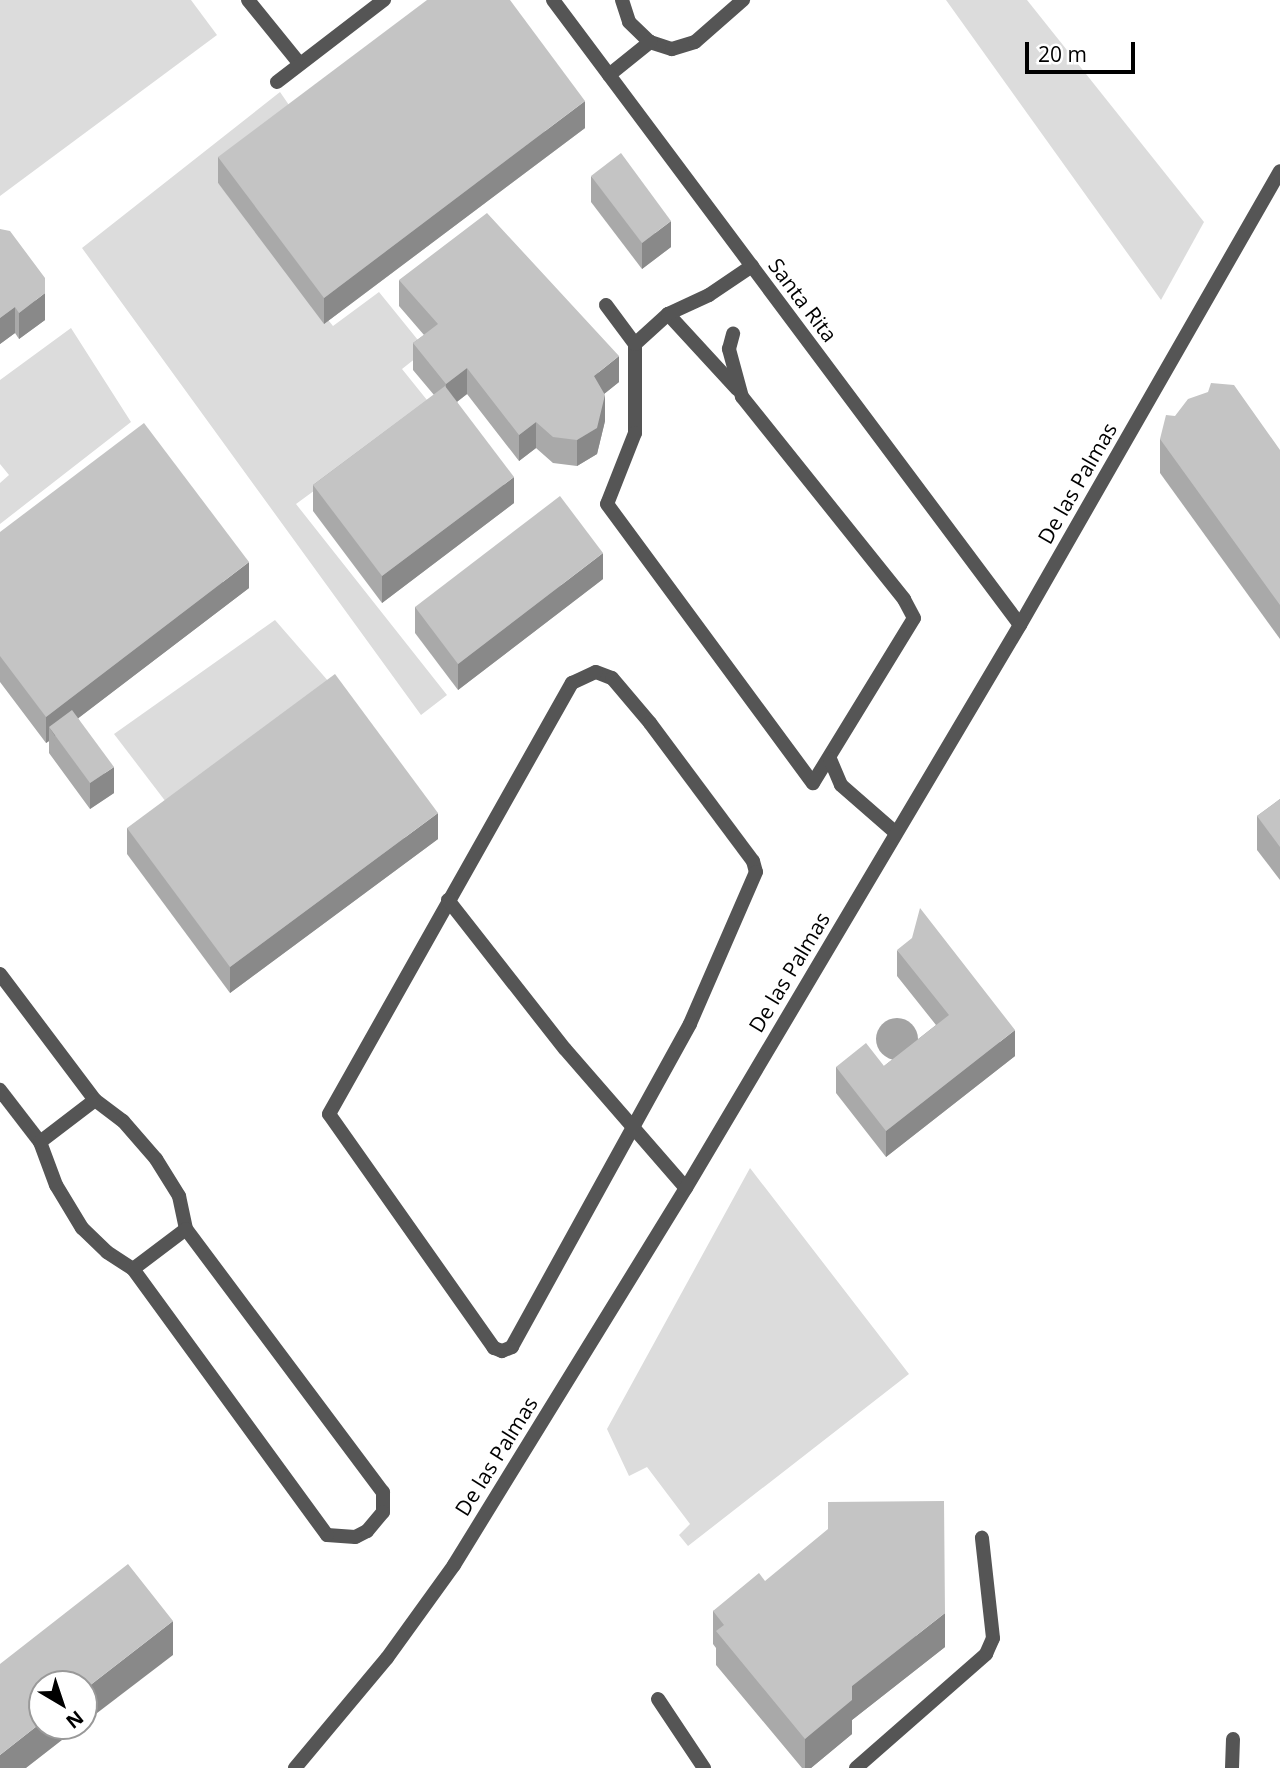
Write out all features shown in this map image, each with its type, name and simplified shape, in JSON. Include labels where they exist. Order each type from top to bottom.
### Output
[{"type":"street","points":[[248,0],[299,63]]},
{"type":"street","points":[[277,82],[384,0]]},
{"type":"street","name":"Santa Rita","points":[[553,0],[1020,625]]},
{"type":"street","points":[[621,0],[629,22],[650,42],[672,49],[695,42],[743,0]]},
{"type":"street","points":[[609,75],[650,42]]},
{"type":"street","name":"De las Palmas","points":[[295,1768],[387,1658],[454,1565],[686,1188],[1020,625],[1280,171]]},
{"type":"street","points":[[635,344],[668,314],[709,295],[752,266]]},
{"type":"street","points":[[606,305],[635,344],[635,433],[608,506],[808,782],[818,780],[914,618],[904,599],[738,390],[668,314]]},
{"type":"street","points":[[733,334],[729,349],[738,390]]},
{"type":"street","points":[[596,672],[612,678],[753,861],[756,872],[690,1024],[632,1129],[512,1348],[494,1348],[329,1114],[572,683],[596,672]]},
{"type":"street","points":[[830,759],[841,786],[896,833]]},
{"type":"street","points":[[448,900],[632,1129],[686,1188]]},
{"type":"street","points":[[0,974],[95,1100],[123,1121],[171,1180],[186,1229],[383,1492],[383,1512],[367,1531],[355,1537],[327,1535],[133,1269],[107,1252],[82,1228],[56,1185],[40,1142],[0,1090]]},
{"type":"street","points":[[40,1142],[95,1100]]},
{"type":"street","points":[[133,1269],[186,1229]]},
{"type":"street","points":[[856,1768],[986,1654],[993,1638],[982,1538]]},
{"type":"street","points":[[658,1699],[704,1768]]},
{"type":"street","points":[[1232,1768],[1233,1740]]},
{"type":"shaded area","points":[[0,0],[191,0],[217,35],[0,196]]},
{"type":"shaded area","points":[[946,0],[1027,0],[1204,222],[1161,300]]},
{"type":"shaded area","points":[[280,92],[300,121],[218,183],[333,326],[379,292],[426,350],[402,369],[431,405],[296,504],[447,695],[421,715],[82,248]]},
{"type":"shaded area","points":[[71,328],[131,422],[0,524],[0,483],[9,475],[0,464],[0,380]]},
{"type":"shaded area","points":[[275,620],[329,682],[166,802],[114,734]]},
{"type":"shaded area","points":[[897,1018],[912,1024],[918,1039],[912,1054],[897,1060],[882,1054],[876,1039],[882,1024]]},
{"type":"shaded area","points":[[750,1168],[909,1374],[688,1546],[679,1535],[690,1524],[647,1467],[629,1476],[607,1429]]},
{"type":"building","points":[[427,0],[510,0],[585,101],[324,298],[218,157]]},
{"type":"building","points":[[621,153],[671,221],[642,243],[591,176]]},
{"type":"building","points":[[487,213],[619,356],[594,376],[605,395],[597,428],[577,440],[553,437],[536,422],[519,435],[467,368],[446,384],[413,343],[438,324],[399,280]]},
{"type":"building","points":[[0,229],[10,231],[45,278],[45,293],[19,313],[15,307],[0,318]]},
{"type":"building","points":[[1211,383],[1234,385],[1280,450],[1280,605],[1160,439],[1166,415],[1175,416],[1188,399],[1208,392]]},
{"type":"building","points":[[445,386],[514,477],[382,576],[313,485]]},
{"type":"building","points":[[144,423],[249,562],[46,717],[0,656],[0,532]]},
{"type":"building","points":[[560,496],[603,553],[458,664],[415,607]]},
{"type":"building","points":[[335,674],[438,813],[230,967],[127,828]]},
{"type":"building","points":[[72,710],[114,767],[90,783],[49,727]]},
{"type":"building","points":[[1280,799],[1280,847],[1257,816]]},
{"type":"building","points":[[920,908],[1015,1030],[886,1131],[836,1067],[866,1043],[884,1066],[949,1015],[897,950],[912,938]]},
{"type":"building","points":[[944,1501],[945,1613],[852,1686],[852,1700],[805,1739],[716,1631],[724,1625],[713,1611],[759,1573],[765,1581],[828,1529],[828,1502]]},
{"type":"building","points":[[128,1564],[173,1621],[98,1679],[98,1670],[28,1670],[28,1733],[0,1755],[0,1664]]}]
